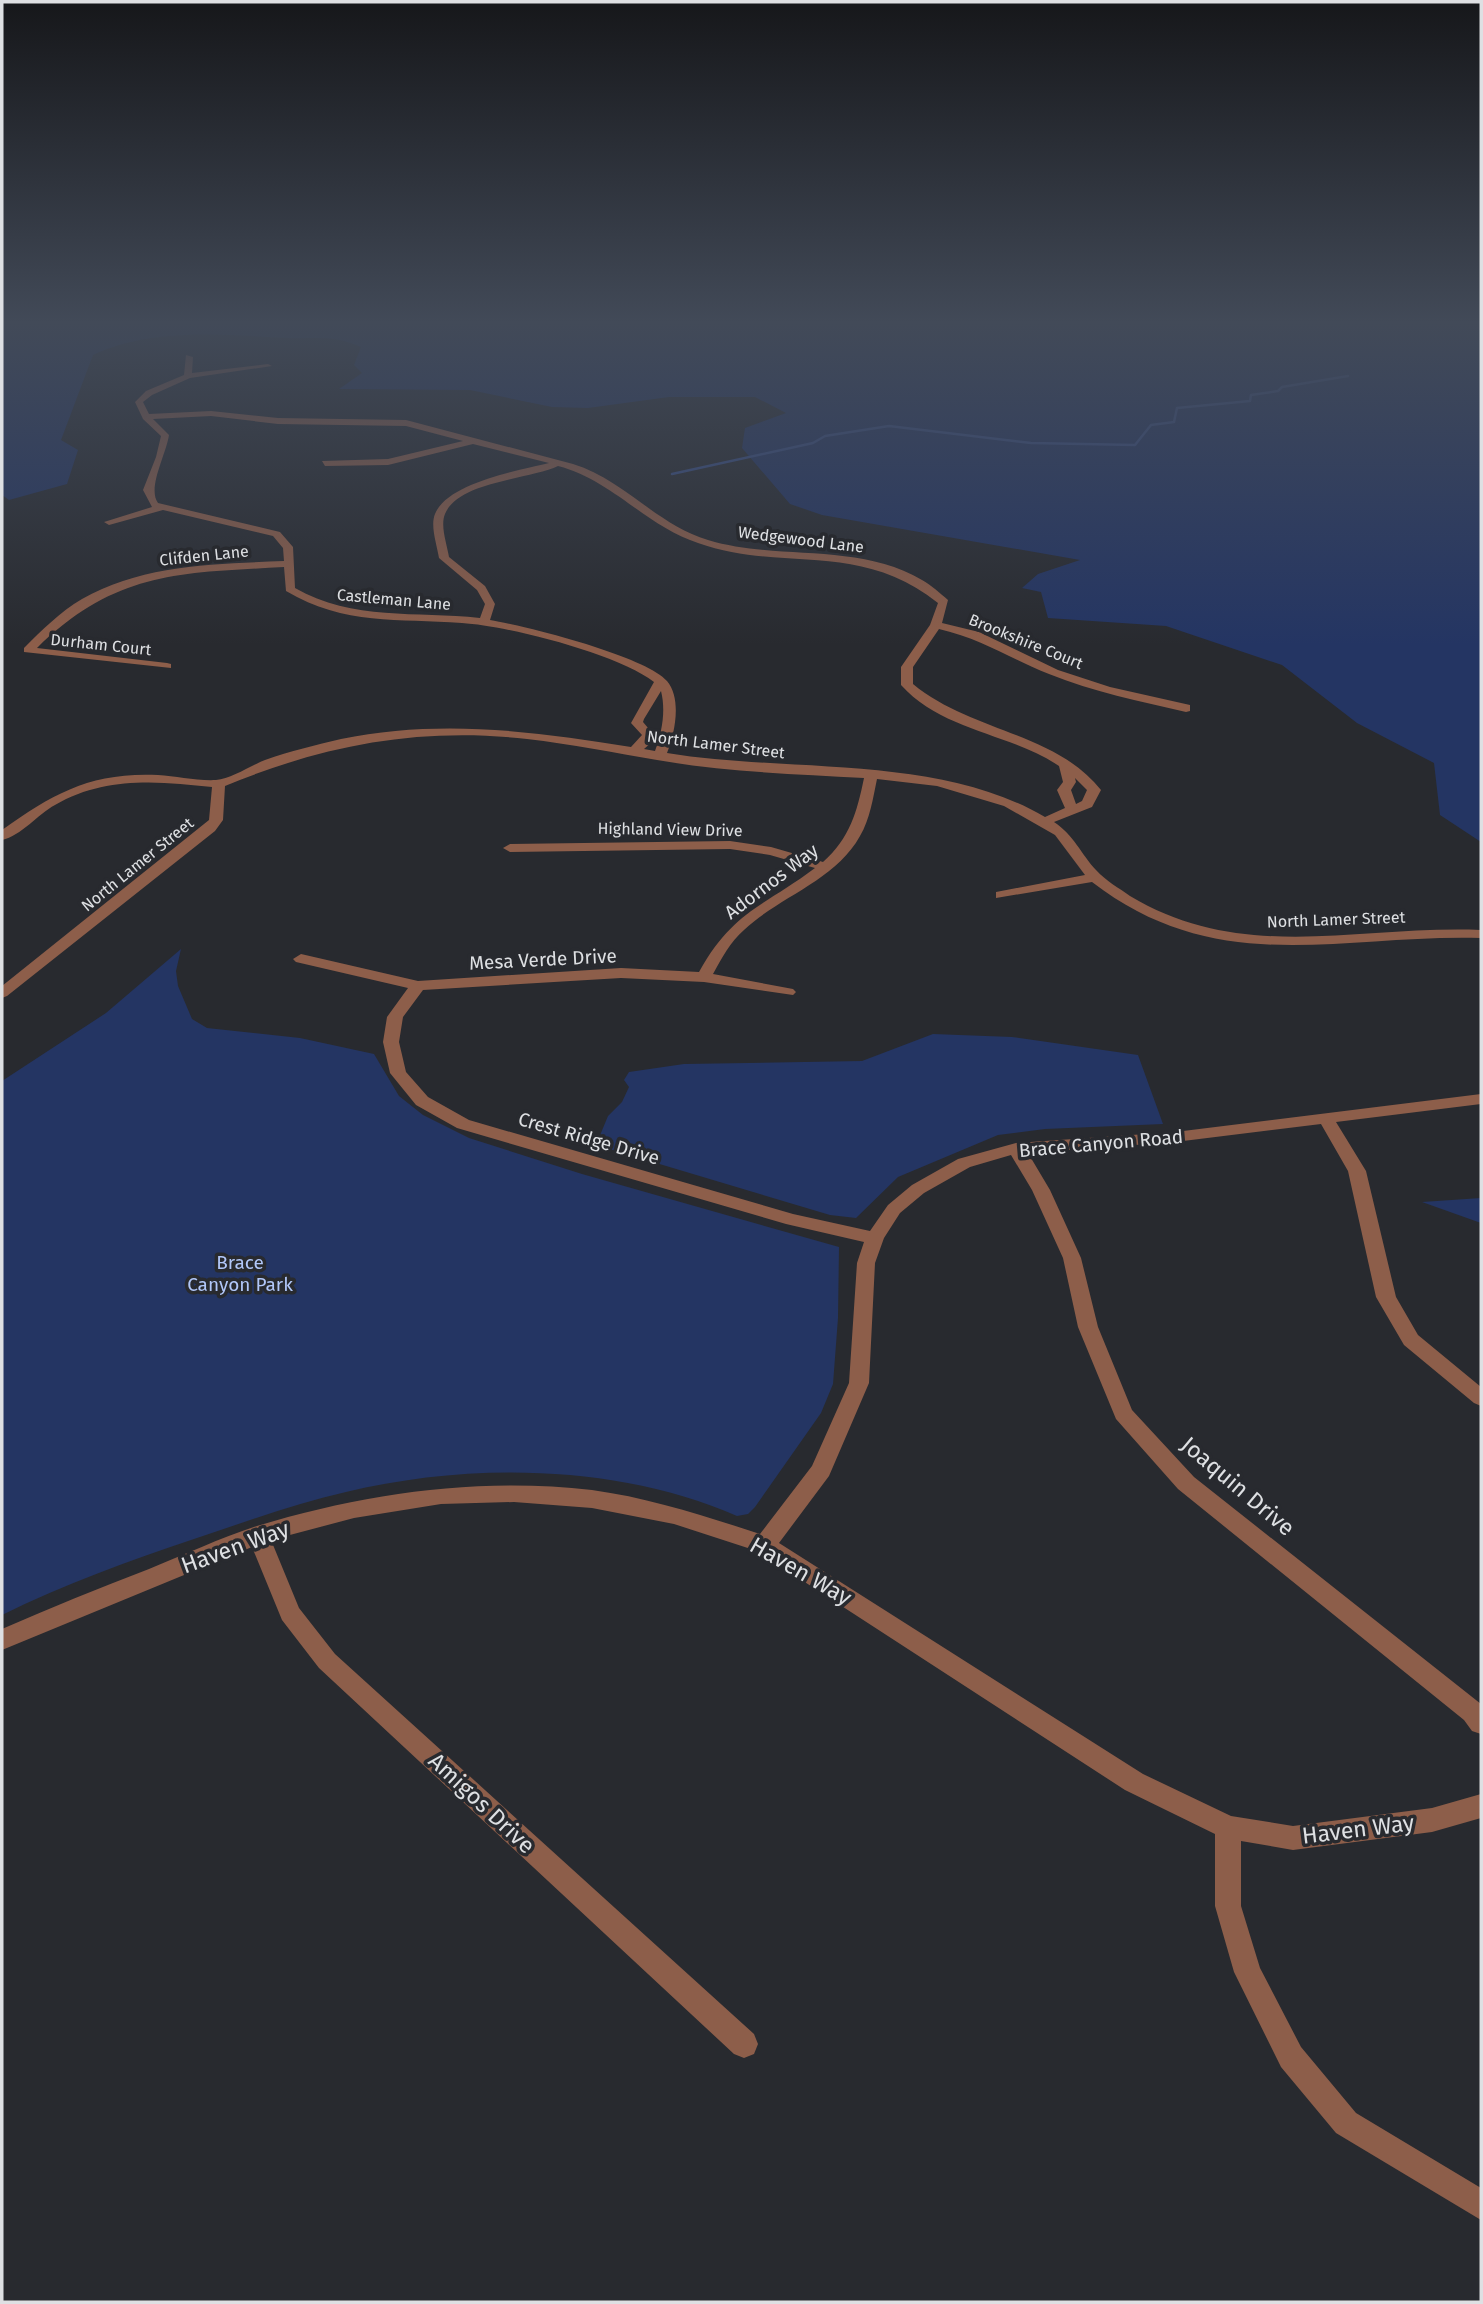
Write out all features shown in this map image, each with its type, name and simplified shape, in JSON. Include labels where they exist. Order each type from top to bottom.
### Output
[{"type":"street","points":[[160,431],[165,435],[160,461],[146,488],[147,498],[160,508]]},
{"type":"street","name":"Wedgewood Lane","points":[[441,431],[581,470],[606,483],[666,526],[702,542],[748,552],[856,561],[897,570],[927,584],[944,602],[936,625]]},
{"type":"street","points":[[325,463],[388,462],[476,441]]},
{"type":"street","points":[[484,622],[490,604],[481,588],[444,558],[440,515],[450,500],[475,488],[559,463]]},
{"type":"street","points":[[109,522],[160,508]]},
{"type":"street","name":"Castleman Lane","points":[[160,508],[263,528],[276,534],[288,547],[290,589],[310,604],[346,613],[484,622],[579,647],[645,670],[660,681]]},
{"type":"street","name":"Clifden Lane","points":[[33,653],[28,650],[30,647],[71,611],[98,593],[117,585],[182,571],[287,564]]},
{"type":"street","points":[[936,625],[907,667],[907,685],[924,703],[950,717],[1018,741],[1065,764],[1077,771],[1094,790],[1087,804],[1041,822]]},
{"type":"street","name":"Brookshire Court","points":[[936,625],[975,634],[1054,671],[1107,690],[1186,708]]},
{"type":"street","name":"Durham Court","points":[[33,653],[167,666]]},
{"type":"street","points":[[633,752],[646,742],[648,735],[637,723],[638,717],[651,702],[660,681]]},
{"type":"street","points":[[659,757],[664,748],[668,699],[660,681]]},
{"type":"street","name":"North Lamer Street","points":[[2,993],[210,828],[216,820],[219,785],[287,757],[383,737],[418,734],[526,736],[659,757],[947,785],[983,794],[1021,809],[1063,835],[1094,877],[1133,903],[1172,921],[1230,938],[1282,942],[1421,933],[1481,934]]},
{"type":"street","points":[[1065,764],[1070,782],[1064,790],[1072,810]]},
{"type":"street","name":"Adornos Way","points":[[704,977],[721,947],[740,925],[826,867],[849,843],[861,820],[871,776]]},
{"type":"street","points":[[2,836],[52,801],[88,785],[147,778],[219,785]]},
{"type":"street","name":"Highland View Drive","points":[[510,848],[730,845],[772,851],[826,867]]},
{"type":"street","points":[[1001,895],[1094,877]]},
{"type":"street","name":"Mesa Verde Drive","points":[[302,960],[418,986],[621,973],[704,977],[789,992]]},
{"type":"street","name":"Crest Ridge Drive","points":[[418,986],[395,1017],[391,1042],[398,1073],[422,1101],[463,1124],[792,1220],[875,1238]]},
{"type":"street","name":"Brace Canyon Road","points":[[765,1545],[821,1470],[859,1383],[866,1263],[875,1238],[894,1209],[918,1189],[964,1163],[1016,1148],[1175,1137],[1481,1100]]},
{"type":"street","points":[[1326,1119],[1357,1171],[1386,1297],[1411,1340],[1481,1398]]},
{"type":"street","name":"Joaquin Drive","points":[[1016,1148],[1041,1190],[1072,1258],[1088,1327],[1123,1414],[1186,1483],[1474,1712],[1481,1723]]},
{"type":"street","name":"Haven Way","points":[[2,1640],[258,1535],[354,1509],[441,1496],[514,1494],[592,1499],[676,1515],[765,1545],[1134,1782],[1228,1826],[1293,1838],[1432,1820],[1481,1807]]},
{"type":"street","name":"Amigos Drive","points":[[258,1535],[290,1613],[327,1661],[744,2044]]},
{"type":"street","points":[[1228,1826],[1228,1906],[1248,1972],[1291,2057],[1346,2123],[1481,2205]]},
{"type":"green space","points":[[2,431],[65,431],[61,440],[78,450],[67,484],[9,500],[2,495]]},
{"type":"green space","points":[[745,431],[1481,431],[1481,842],[1440,815],[1434,763],[1357,723],[1282,665],[1166,626],[1048,618],[1041,592],[1022,588],[1038,574],[1080,560],[822,515],[790,504],[742,448]]},
{"type":"green space","name":"Brace Canyon Park","points":[[181,949],[176,971],[178,986],[192,1019],[207,1028],[300,1038],[374,1054],[399,1096],[423,1115],[469,1138],[582,1174],[839,1247],[838,1318],[833,1384],[821,1413],[755,1507],[748,1514],[737,1516],[644,1486],[544,1473],[443,1476],[394,1482],[307,1502],[194,1539],[73,1583],[2,1615],[2,1081],[106,1013]]},
{"type":"green space","points":[[933,1034],[1012,1037],[1138,1055],[1163,1124],[1045,1129],[998,1135],[898,1177],[856,1218],[830,1215],[596,1145],[608,1116],[622,1102],[629,1087],[624,1080],[629,1072],[684,1064],[862,1061]]},
{"type":"green space","points":[[1481,1198],[1481,1223],[1422,1202]]},
{"type":"waterway","points":[[672,474],[813,443],[825,436],[860,431]]},
{"type":"waterway","points":[[927,431],[1031,443],[1135,445],[1147,431]]}]
